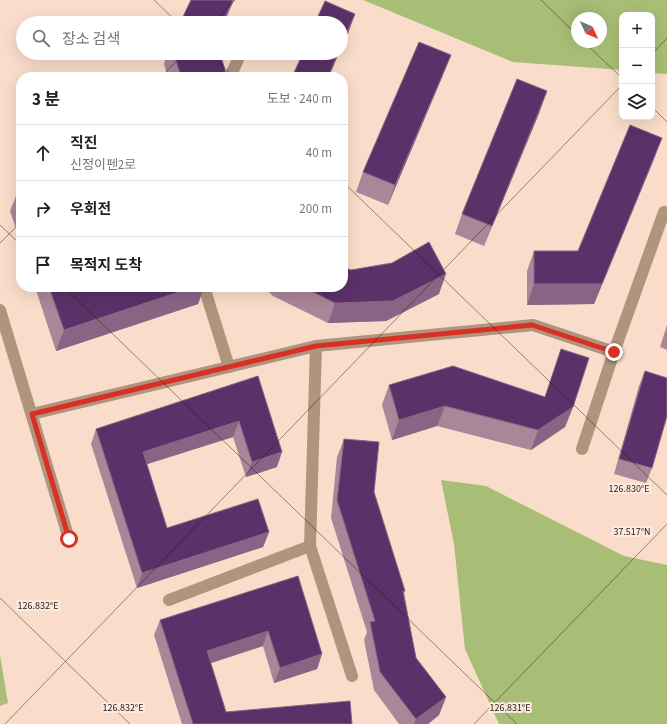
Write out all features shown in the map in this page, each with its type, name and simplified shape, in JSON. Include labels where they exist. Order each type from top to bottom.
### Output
[{"type":"street","points":[[232,72],[238,60]]},
{"type":"street","points":[[582,449],[614,352],[664,212]]},
{"type":"street","points":[[206,292],[229,367]]},
{"type":"street","points":[[0,310],[69,539]]},
{"type":"street","points":[[32,414],[316,346],[532,325],[614,352]]},
{"type":"street","points":[[316,346],[310,546],[352,676]]},
{"type":"street","points":[[168,600],[310,546]]},
{"type":"green space","points":[[363,0],[667,0],[667,74],[655,73],[655,12],[619,12],[619,70],[513,62]]},
{"type":"green space","points":[[441,480],[486,486],[624,556],[667,565],[667,724],[499,724],[465,649],[454,544]]},
{"type":"green space","points":[[0,655],[8,703],[0,706]]},
{"type":"building","points":[[191,0],[233,0],[225,16],[183,16]]},
{"type":"building","points":[[325,1],[355,14],[348,30],[348,16],[318,16]]},
{"type":"building","points":[[419,42],[451,55],[395,185],[363,172]]},
{"type":"building","points":[[176,60],[222,60],[226,72],[180,72]]},
{"type":"building","points":[[300,60],[335,60],[330,72],[294,72]]},
{"type":"building","points":[[517,79],[547,91],[492,226],[462,214]]},
{"type":"building","points":[[630,125],[662,138],[602,284],[534,284],[534,251],[578,251]]},
{"type":"building","points":[[429,242],[446,274],[393,301],[335,303],[313,292],[348,292],[348,269],[351,270],[392,263]]},
{"type":"building","points":[[51,292],[179,292],[64,330]]},
{"type":"building","points":[[561,349],[589,358],[573,407],[538,430],[445,406],[399,420],[389,385],[453,366],[545,397]]},
{"type":"building","points":[[645,371],[667,378],[667,416],[652,468],[619,459]]},
{"type":"building","points":[[258,376],[282,452],[252,462],[239,421],[143,452],[167,528],[258,499],[269,532],[142,573],[96,429]]},
{"type":"building","points":[[344,439],[379,442],[374,492],[405,591],[403,591],[416,658],[446,697],[416,719],[380,672],[370,622],[375,621],[337,500]]},
{"type":"building","points":[[298,576],[322,654],[280,668],[268,631],[207,651],[226,712],[350,701],[352,724],[193,724],[160,620]]},
{"type":"route","points":[[69,539],[32,414],[316,346],[532,325],[614,352]]}]
